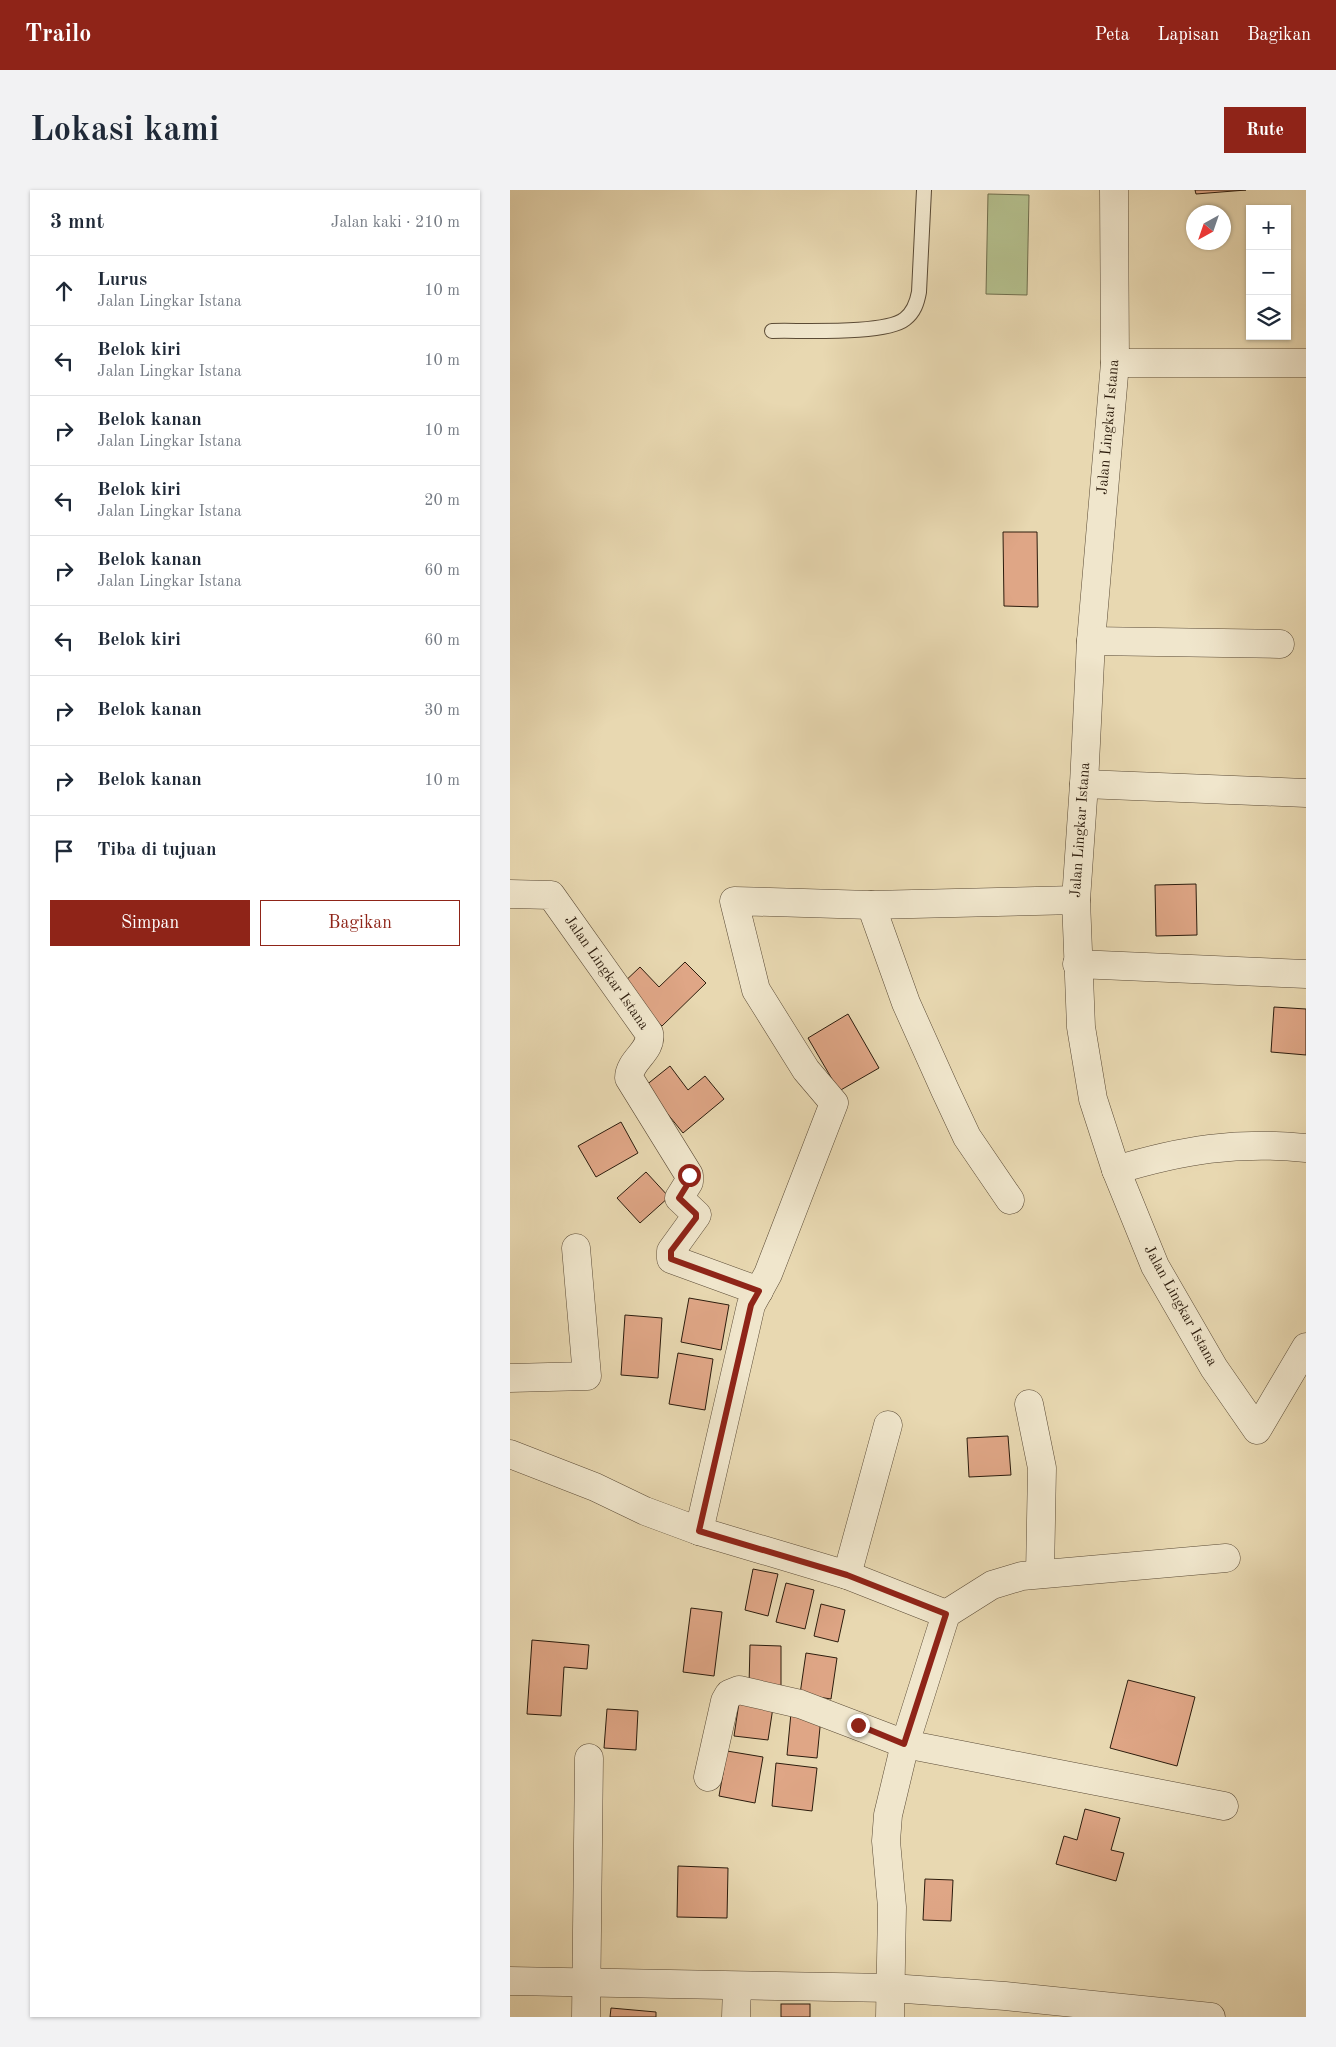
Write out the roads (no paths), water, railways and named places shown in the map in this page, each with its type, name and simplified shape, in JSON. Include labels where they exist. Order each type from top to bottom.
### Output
[{"type":"street","name":"Jalan Lingkar Istana","points":[[1114,190],[1115,363],[1091,641],[1076,900],[1077,964],[1081,1027],[1093,1099],[1116,1170],[1155,1266],[1214,1368],[1257,1430],[1306,1346]]},
{"type":"street","points":[[1115,363],[1306,363]]},
{"type":"street","points":[[1091,641],[1280,644]]},
{"type":"street","points":[[1084,784],[1306,794]]},
{"type":"street","name":"Jalan Lingkar Istana","points":[[510,894],[551,895],[649,1033],[649,1043],[630,1070],[629,1078],[689,1175],[689,1182],[679,1198],[697,1215],[671,1251],[671,1259],[763,1282]]},
{"type":"street","points":[[699,1531],[751,1305],[763,1282],[834,1102],[806,1070],[756,990],[734,901],[871,905],[1076,900]]},
{"type":"street","points":[[871,905],[906,1003],[944,1090],[967,1137],[1010,1200]]},
{"type":"street","points":[[1077,964],[1306,974]]},
{"type":"street","points":[[1116,1170],[1162,1156],[1240,1145],[1303,1153]]},
{"type":"street","points":[[510,1378],[587,1376],[576,1248]]},
{"type":"street","points":[[1029,1404],[1042,1468],[1043,1500],[1040,1574]]},
{"type":"street","points":[[847,1575],[888,1425]]},
{"type":"street","points":[[510,1454],[596,1487],[645,1511],[699,1531],[847,1575],[946,1614]]},
{"type":"street","points":[[890,2017],[892,1907],[886,1842],[888,1815],[904,1744],[946,1614],[1003,1580],[1040,1574],[1226,1558]]},
{"type":"street","points":[[708,1777],[725,1701],[734,1691],[739,1690],[800,1704],[904,1744],[1224,1806]]},
{"type":"street","points":[[586,2017],[589,1758]]},
{"type":"street","points":[[510,1981],[891,1988],[1015,1997],[1211,2017]]},
{"type":"street","points":[[736,2017],[737,1986]]},
{"type":"lane","points":[[772,331],[883,328],[905,319],[916,304],[919,292],[924,190]]}]
